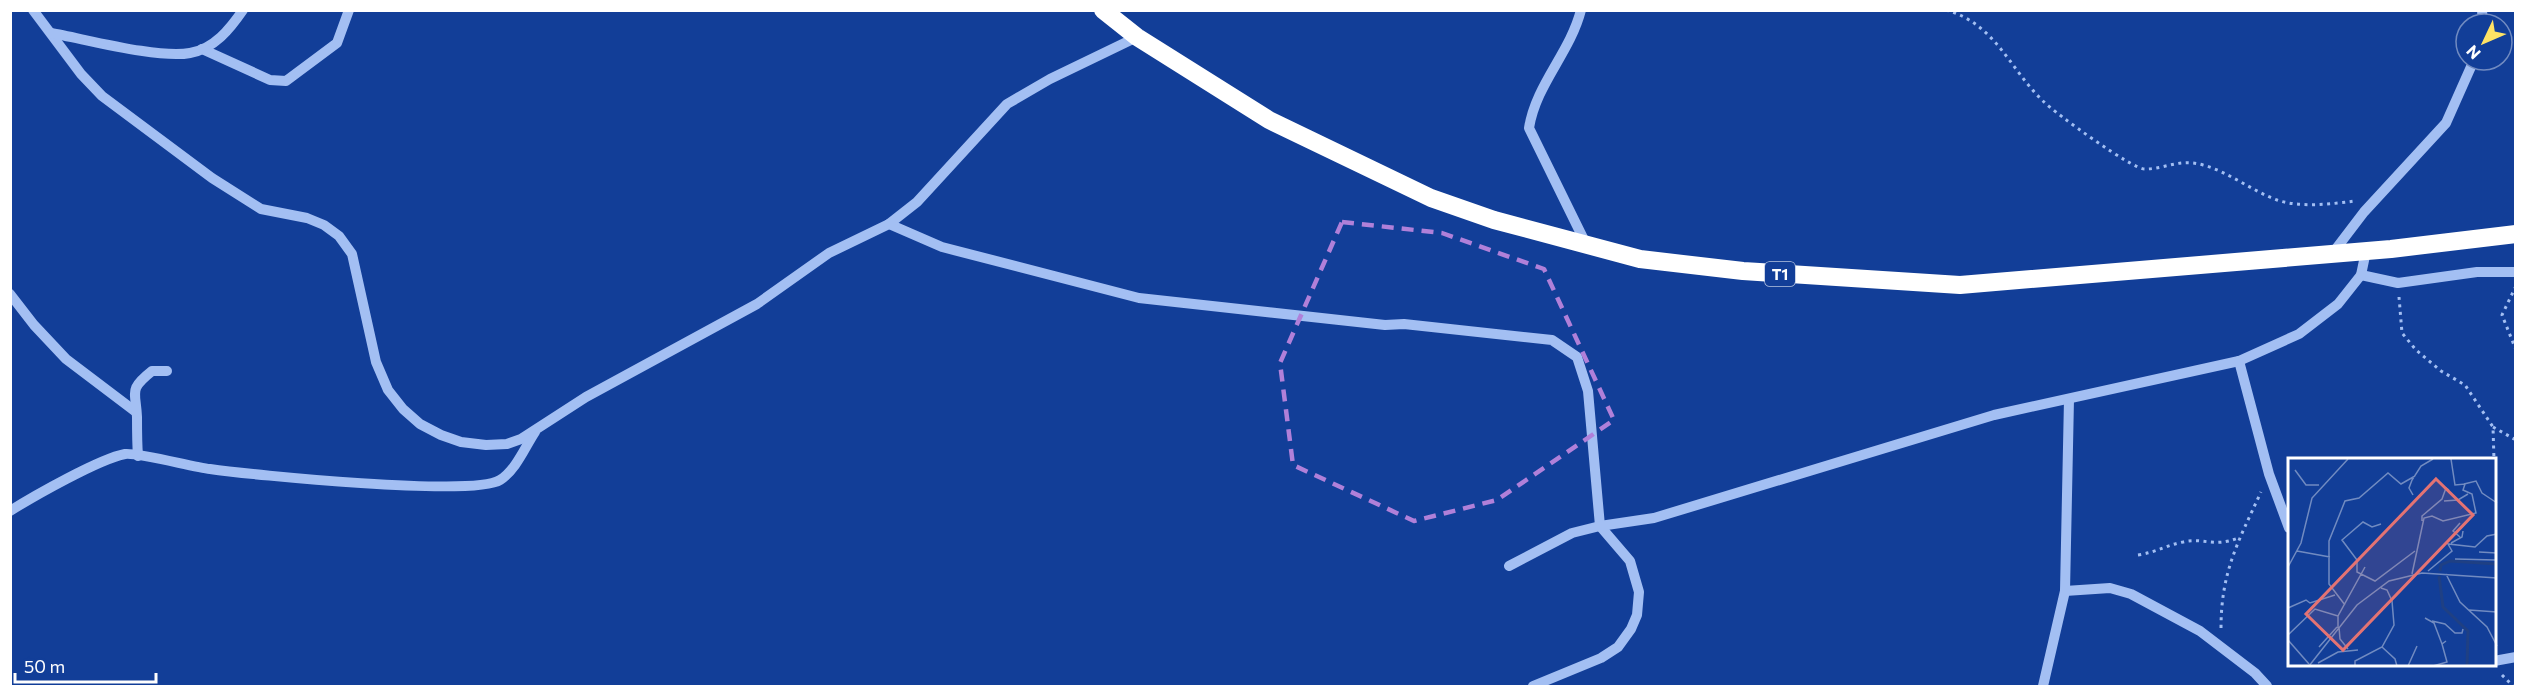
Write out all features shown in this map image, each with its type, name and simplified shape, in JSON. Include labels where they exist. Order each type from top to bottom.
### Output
[{"type":"highway","name":"T1","points":[[1103,10],[1137,37],[1269,120],[1431,198],[1494,220],[1640,259],[1743,271],[1960,285],[2366,251],[2516,234]]},
{"type":"street","points":[[33,10],[81,74],[102,96],[213,178],[261,209],[307,218],[324,225],[339,236],[352,254],[380,371],[388,390],[403,409],[420,424],[451,438],[486,444],[507,444],[535,431],[586,397],[747,309],[829,253],[889,224],[917,202],[1007,104],[1041,83],[1137,37]]},
{"type":"street","points":[[51,33],[164,53],[190,53],[213,44],[231,29],[243,10]]},
{"type":"street","points":[[202,49],[270,80],[286,81],[337,43],[349,10]]},
{"type":"street","points":[[1581,10],[1566,45],[1532,109],[1529,128],[1586,243]]},
{"type":"street","points":[[2332,254],[2364,212],[2446,123],[2469,72]]},
{"type":"street","points":[[889,224],[942,247],[1139,298],[1385,326],[1404,324],[1552,340],[1577,357],[1588,390],[1600,526],[1630,561],[1640,592],[1634,622],[1618,646],[1533,687]]},
{"type":"street","points":[[1509,566],[1572,533],[1600,526],[1654,518],[1994,415],[2239,361],[2299,334],[2338,304],[2361,275],[2366,251]]},
{"type":"street","points":[[2361,275],[2398,283],[2477,272],[2516,272]]},
{"type":"street","points":[[10,294],[34,325],[66,358],[136,412]]},
{"type":"street","points":[[2239,361],[2270,474],[2288,525]]},
{"type":"street","points":[[138,456],[136,412],[133,402],[135,389],[142,378],[152,370],[167,371]]},
{"type":"street","points":[[2043,687],[2065,591],[2068,399]]},
{"type":"street","points":[[10,511],[99,464],[126,454],[212,470],[447,487],[486,486],[501,479],[515,464],[535,431]]},
{"type":"street","points":[[2065,591],[2110,588],[2131,594],[2200,631],[2255,673],[2267,687]]},
{"type":"street","points":[[2496,661],[2516,657]]},
{"type":"path","points":[[1946,10],[1972,20],[2014,63],[2044,103],[2100,145],[2144,170],[2188,162],[2205,165],[2278,200],[2298,203],[2351,201],[2382,193]]},
{"type":"path","points":[[2398,283],[2402,333],[2416,350],[2441,371],[2464,385],[2493,427],[2516,440]]},
{"type":"path","points":[[2516,286],[2502,315],[2516,350]]},
{"type":"path","points":[[2493,427],[2494,458]]},
{"type":"path","points":[[2230,656],[2221,628],[2221,598],[2229,561],[2270,474]]},
{"type":"path","points":[[2138,555],[2157,552],[2184,541],[2222,545],[2240,538]]},
{"type":"highlighted area","points":[[1342,222],[1442,233],[1544,269],[1614,420],[1497,500],[1414,521],[1293,465],[1280,363]]}]
